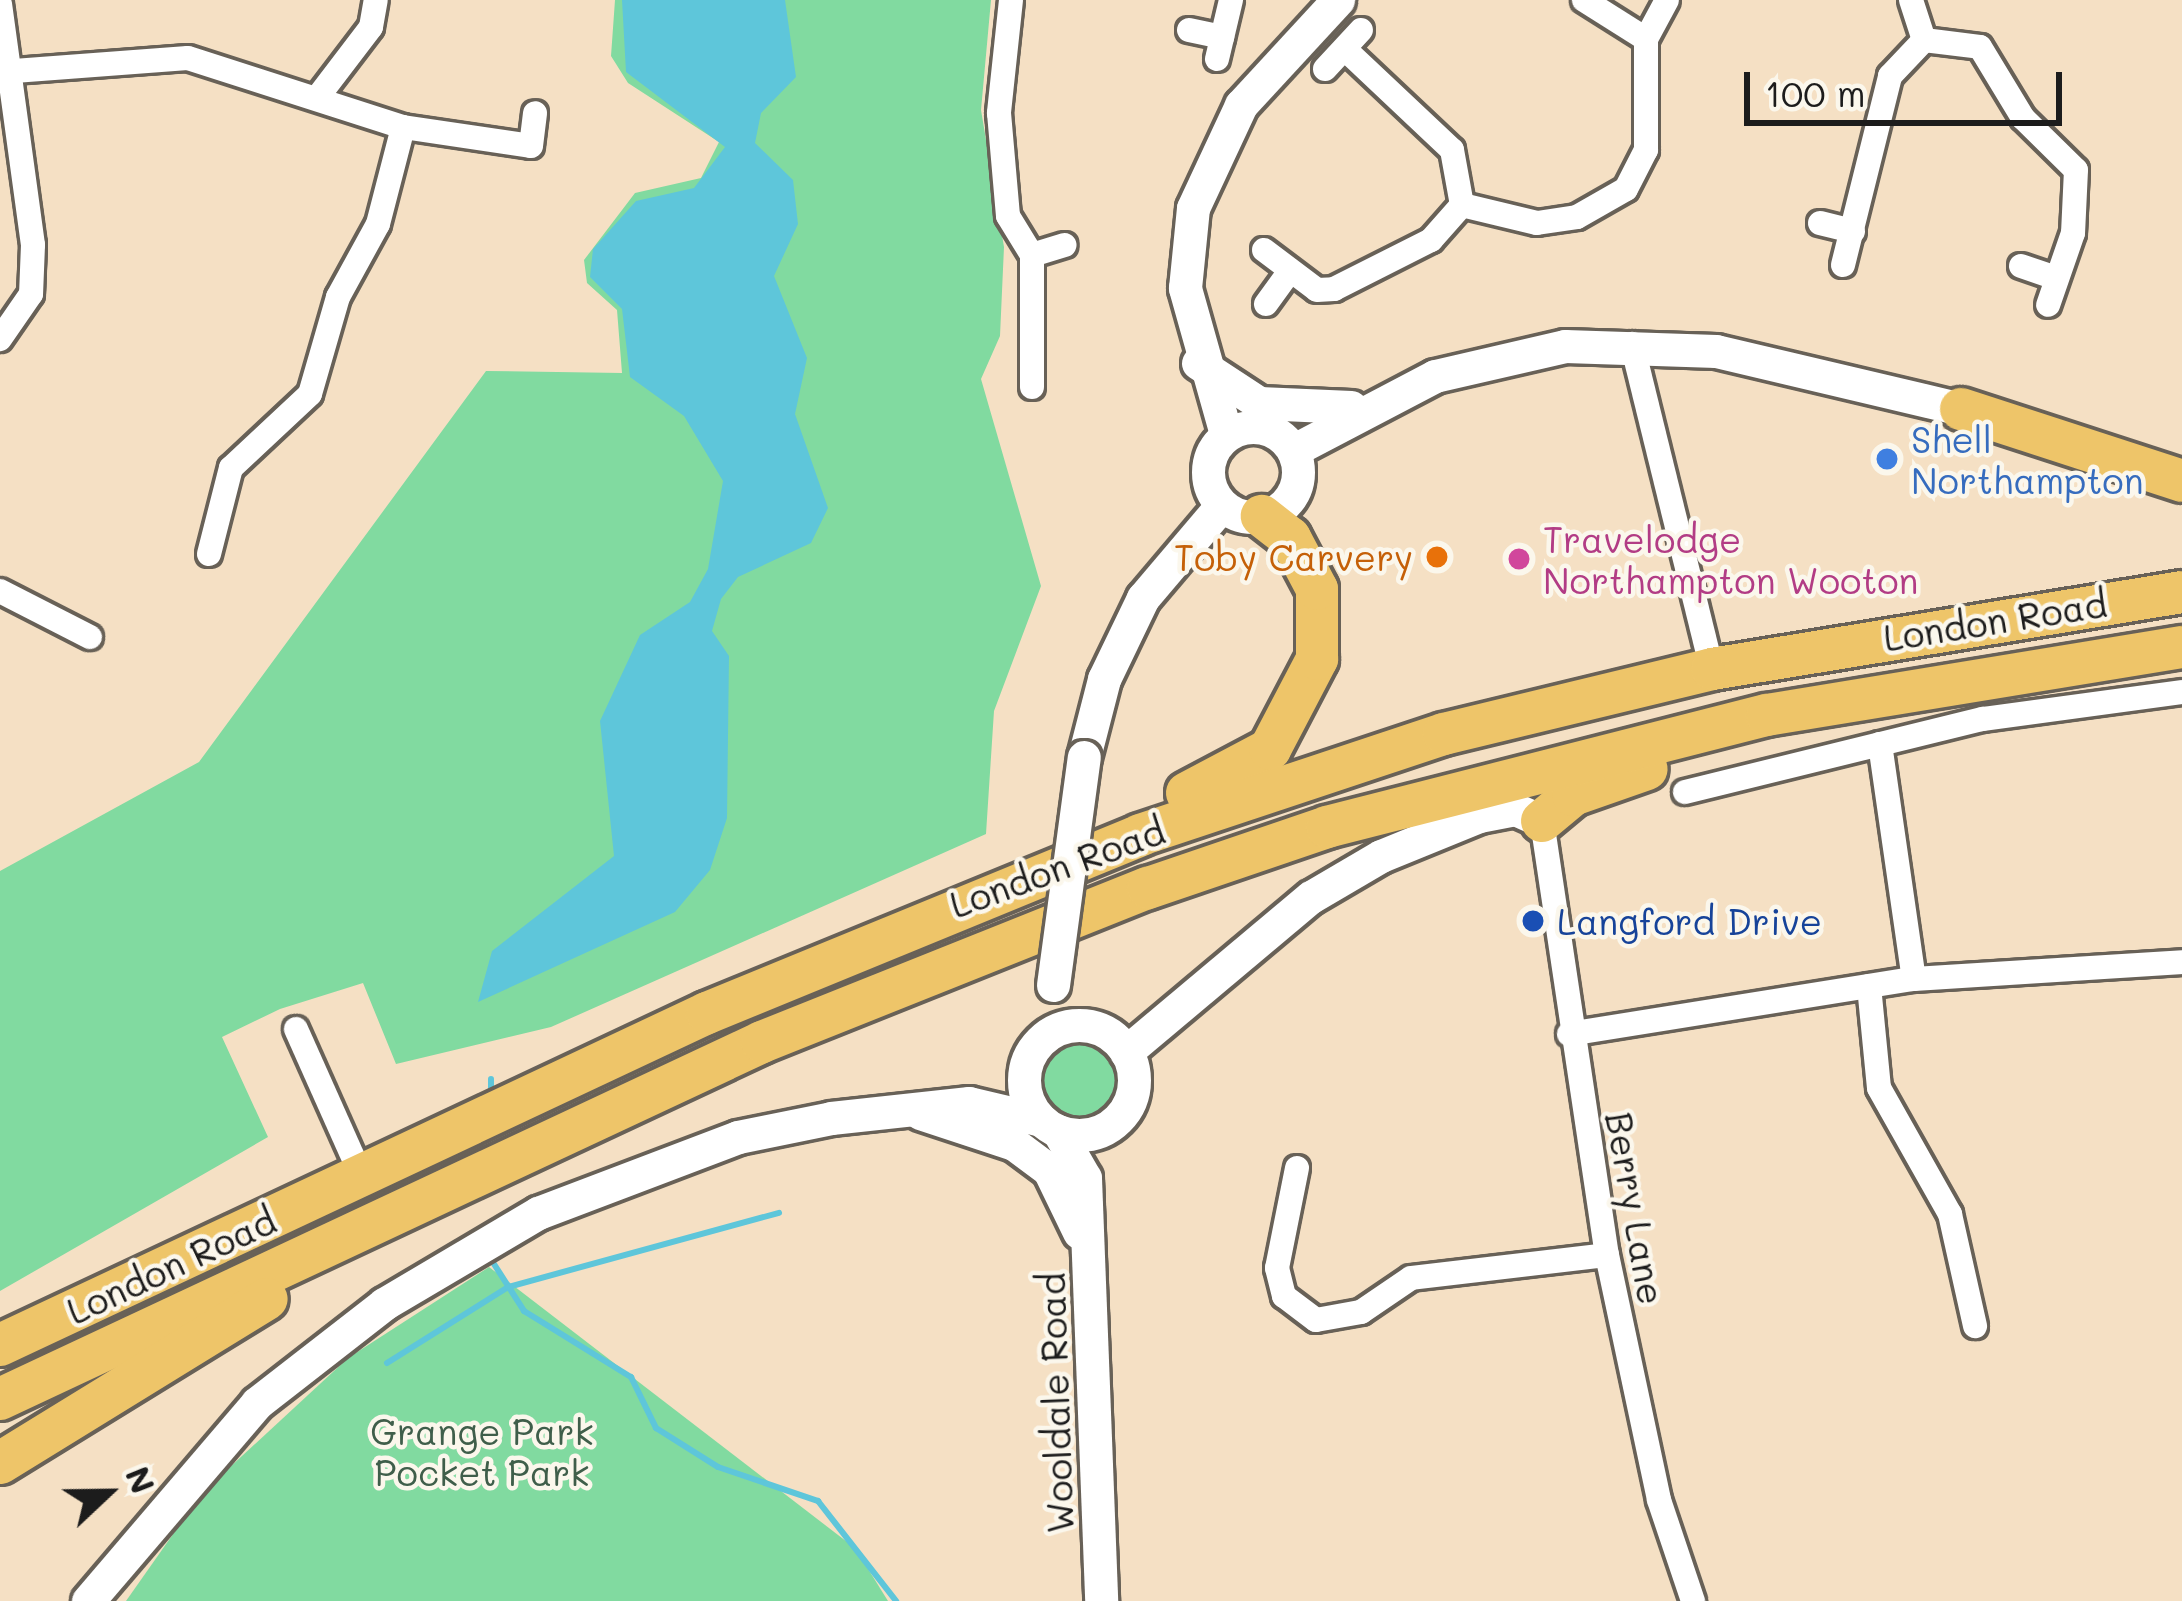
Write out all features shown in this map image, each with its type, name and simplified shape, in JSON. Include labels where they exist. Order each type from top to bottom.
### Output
[{"type":"highway","points":[[1961,409],[2182,481]]},
{"type":"highway","points":[[986,890],[1238,772],[1291,724],[1317,659],[1318,589],[1290,538],[1242,510]]},
{"type":"highway","name":"London Road","points":[[0,1345],[361,1174],[986,890],[1444,734],[1712,669],[2182,592]]},
{"type":"highway","points":[[1542,821],[1573,795],[1650,767],[2182,651]]},
{"type":"highway","name":"London Road","points":[[0,1399],[954,961],[1327,827],[1766,715],[2182,651]]},
{"type":"highway","points":[[0,1463],[388,1218]]},
{"type":"street","points":[[317,98],[371,27],[376,0]]},
{"type":"street","points":[[1011,0],[999,112],[1008,216],[1032,255],[1032,387]]},
{"type":"street","points":[[1189,30],[1219,48],[1231,0]]},
{"type":"street","points":[[1226,434],[1198,362],[1185,288],[1193,208],[1241,105],[1338,0]]},
{"type":"street","points":[[1584,0],[1646,39]]},
{"type":"street","points":[[1462,205],[1537,223],[1577,217],[1626,190],[1646,150],[1646,39],[1666,0]]},
{"type":"street","points":[[1911,0],[1924,40]]},
{"type":"street","points":[[0,4],[14,71],[31,294],[0,340]]},
{"type":"street","points":[[1325,69],[1354,40],[1452,150],[1462,205]]},
{"type":"street","points":[[1843,265],[1890,76],[1924,40]]},
{"type":"street","points":[[1924,40],[1979,47],[2023,118],[2076,170],[2073,233],[2048,305]]},
{"type":"street","points":[[14,71],[188,58],[403,128],[531,146],[535,113]]},
{"type":"street","points":[[209,554],[231,468],[310,394],[338,297],[378,224],[403,128]]},
{"type":"street","points":[[1264,250],[1288,274],[1334,289],[1431,240],[1462,205]]},
{"type":"street","points":[[1820,223],[1853,231]]},
{"type":"street","points":[[1032,255],[1065,245]]},
{"type":"street","points":[[2021,266],[2055,278]]},
{"type":"street","points":[[1266,304],[1288,274]]},
{"type":"street","points":[[1632,344],[1712,669]]},
{"type":"street","points":[[1294,450],[1365,406],[1502,357],[1632,344],[1716,350],[1961,409]]},
{"type":"street","points":[[1198,362],[1259,403],[1365,406]]},
{"type":"street","points":[[1242,510],[1208,466],[1226,434],[1261,426],[1294,450]]},
{"type":"street","points":[[1049,1126],[1024,1089],[1047,1038],[1084,757],[1104,679],[1143,598],[1242,510],[1292,496],[1294,450]]},
{"type":"street","points":[[0,591],[90,637]]},
{"type":"street","points":[[1685,792],[1880,744],[2182,692]]},
{"type":"street","points":[[1880,744],[1914,979]]},
{"type":"street","points":[[1126,1052],[1311,897],[1381,856],[1478,816],[1515,809],[1542,821]]},
{"type":"street","name":"Berry Lane","points":[[1542,821],[1569,1034],[1606,1255],[1659,1500],[1693,1601]]},
{"type":"street","points":[[1569,1034],[1914,979],[2182,962]]},
{"type":"street","points":[[1869,986],[1879,1088],[1950,1214],[1975,1326]]},
{"type":"street","points":[[88,1601],[257,1403],[443,1267],[626,1173],[738,1137],[969,1103],[1090,1134],[1117,1120],[1133,1092],[1126,1052],[1099,1028],[1047,1038],[969,1103]]},
{"type":"street","points":[[296,1029],[361,1174]]},
{"type":"street","points":[[914,1111],[1014,1144],[1049,1170],[1088,1256]]},
{"type":"street","name":"Wooldale Road","points":[[1101,1601],[1087,1202],[1117,1120]]},
{"type":"street","name":"Wooldale Road","points":[[1049,1126],[1087,1202]]},
{"type":"street","points":[[1298,1168],[1277,1268],[1284,1296],[1316,1320],[1361,1312],[1411,1278],[1606,1255]]},
{"type":"green space","points":[[615,0],[991,0],[981,110],[1004,247],[1000,336],[981,379],[1041,586],[994,711],[986,834],[551,1027],[396,1064],[363,983],[280,1009],[222,1037],[268,1137],[0,1291],[0,871],[199,762],[486,371],[622,373],[617,310],[587,283],[584,260],[635,193],[701,178],[719,142],[628,83],[611,56]]},
{"type":"green space","points":[[1079,1043],[1105,1054],[1116,1080],[1105,1106],[1079,1117],[1053,1106],[1042,1080],[1053,1054]]},
{"type":"green space","name":"Grange Park Pocket Park","points":[[489,1267],[855,1548],[888,1601],[126,1601],[202,1493],[348,1358]]},
{"type":"water","points":[[622,0],[785,0],[796,77],[761,113],[755,143],[793,180],[798,224],[774,276],[807,358],[795,414],[828,508],[811,543],[738,577],[721,599],[712,631],[729,656],[727,818],[710,870],[675,912],[478,1002],[492,951],[614,856],[600,721],[640,635],[690,602],[708,569],[723,481],[684,416],[630,377],[622,309],[590,277],[593,249],[636,201],[694,188],[725,147],[626,72]]},
{"type":"waterway","points":[[491,1079],[491,1088]]},
{"type":"waterway","points":[[387,1363],[508,1287],[779,1213]]},
{"type":"waterway","points":[[494,1264],[524,1311],[631,1377],[656,1428],[718,1467],[818,1501],[896,1601]]},
{"type":"place","name":"Shell Northampton","points":[[1887,459]]},
{"type":"place","name":"Toby Carvery","points":[[1437,557]]},
{"type":"place","name":"Travelodge Northampton Wooton","points":[[1519,559]]},
{"type":"place","name":"Langford Drive","points":[[1533,921]]}]
